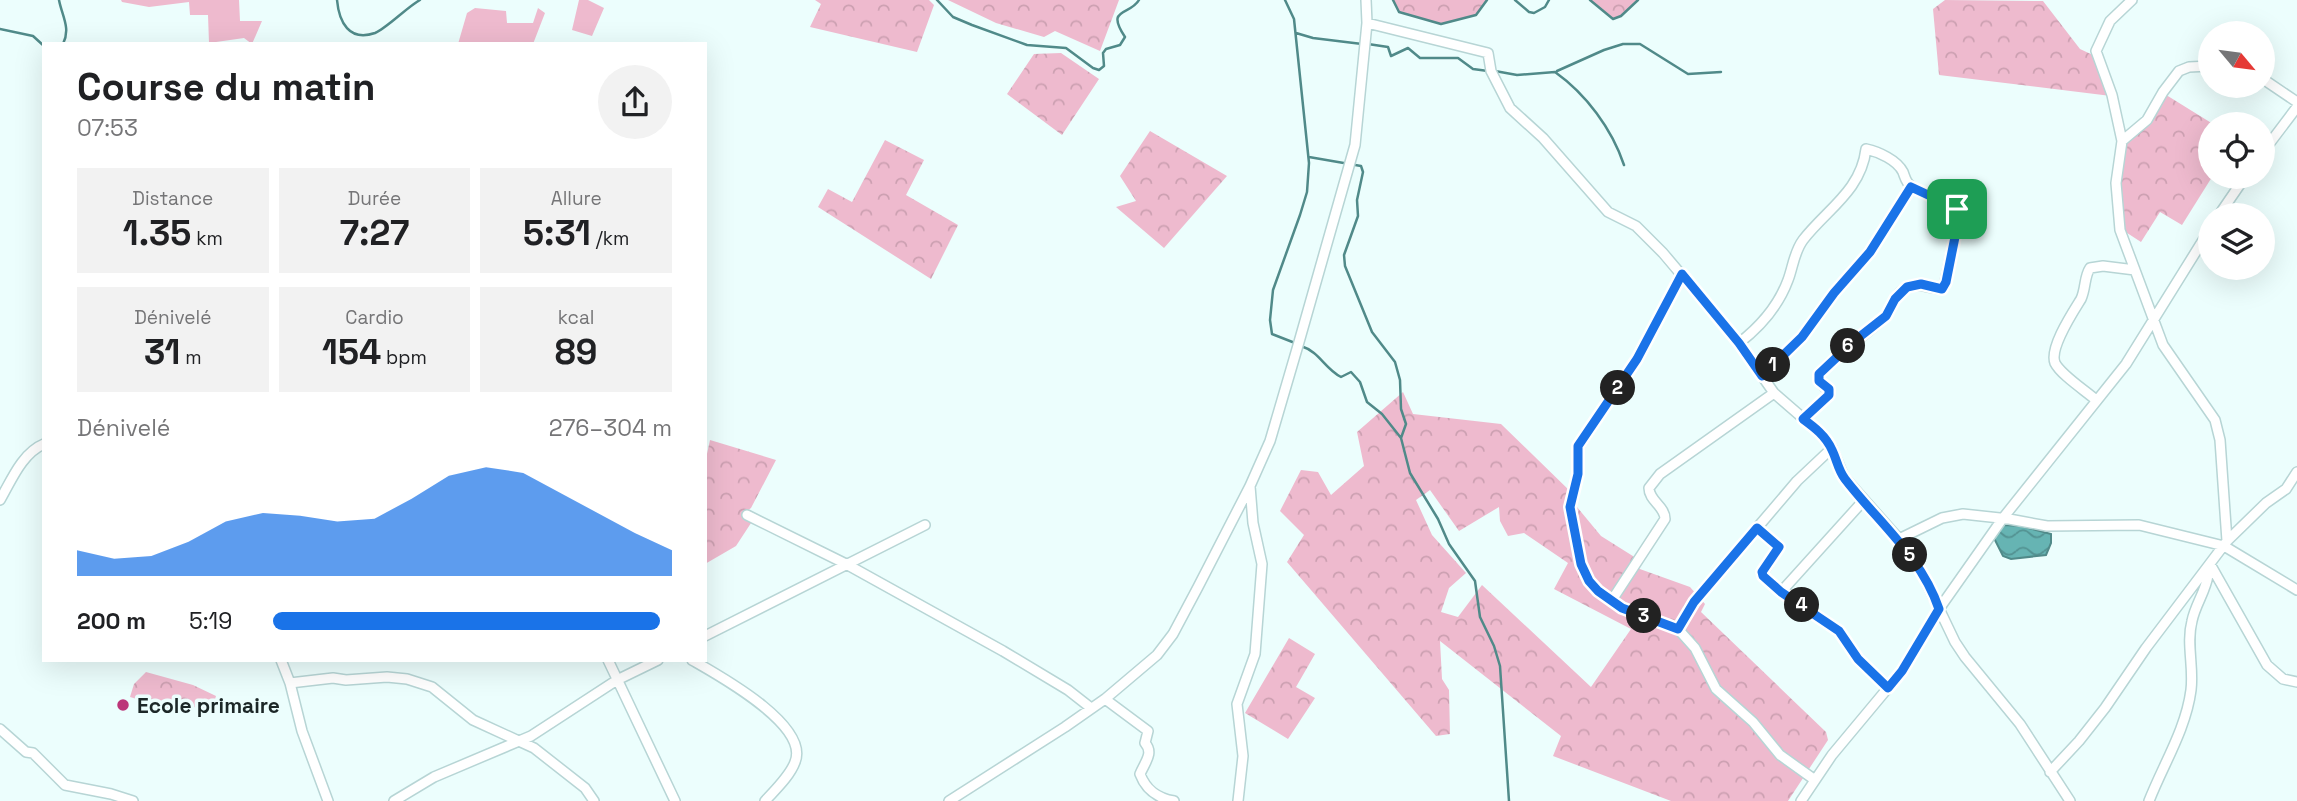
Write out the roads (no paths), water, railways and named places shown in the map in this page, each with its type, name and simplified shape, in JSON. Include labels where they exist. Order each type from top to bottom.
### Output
[{"type":"street","points":[[949,801],[1105,699],[1157,655],[1173,634],[1250,486],[1270,441],[1355,145],[1367,23],[1366,0]]},
{"type":"street","points":[[2132,0],[2110,22],[2096,51],[2112,96],[2122,141],[2116,183],[2120,230],[2163,345],[2215,420],[2220,440],[2226,544]]},
{"type":"street","points":[[1367,23],[1488,53],[1491,71],[1510,108],[1544,138],[1608,212],[1636,226],[1682,274],[1739,343],[1774,393],[1819,432],[1832,448],[1843,477],[1899,539],[1931,588],[1939,609],[1965,657],[2020,724],[2070,801]]},
{"type":"street","points":[[2122,141],[2147,120],[2179,71],[2198,67]]},
{"type":"street","points":[[2275,88],[2297,105],[2275,135]]},
{"type":"street","points":[[1739,343],[1760,325],[1773,309],[1788,280],[1802,241],[1849,188],[1864,164],[1866,149],[1882,154],[1896,163],[1911,187],[1960,212],[1946,282],[1942,289],[1916,284],[1900,292],[1886,316],[1819,374],[1819,381],[1829,389],[1829,395],[1803,419]]},
{"type":"street","points":[[1762,376],[1802,337],[1834,293],[1870,252],[1911,187]]},
{"type":"street","points":[[1804,800],[1832,755],[1902,671],[1939,609],[2003,518],[2126,364],[2198,248]]},
{"type":"street","points":[[2096,400],[2060,370],[2054,357],[2057,346],[2070,314],[2084,291],[2090,268],[2103,266],[2135,270]]},
{"type":"street","points":[[1682,274],[1637,359],[1578,446],[1578,474],[1570,507],[1576,544],[1589,581],[1598,591],[1622,608],[1678,629],[1695,648],[1717,689],[1753,722],[1780,755],[1815,780]]},
{"type":"street","points":[[1612,600],[1665,519],[1663,510],[1649,494],[1653,482],[1660,474],[1774,393]]},
{"type":"street","points":[[0,500],[23,461],[34,448],[42,445]]},
{"type":"street","points":[[1678,629],[1694,602],[1797,481],[1832,448]]},
{"type":"street","points":[[2050,772],[2079,741],[2226,544],[2266,502],[2286,489],[2297,472]]},
{"type":"street","points":[[1238,801],[1243,756],[1237,704],[1254,664],[1261,592],[1262,564],[1253,523],[1250,486]]},
{"type":"street","points":[[1781,592],[1864,500]]},
{"type":"street","points":[[1899,539],[1942,518],[1963,513],[2047,526],[2139,525],[2226,544],[2297,590]]},
{"type":"street","points":[[747,515],[846,564],[1003,651],[1068,690],[1091,708]]},
{"type":"street","points":[[707,635],[925,525]]},
{"type":"street","points":[[1757,528],[1779,547],[1762,572],[1781,592],[1839,631],[1858,659],[1888,688]]},
{"type":"street","points":[[2208,568],[2267,665],[2283,679],[2297,682]]},
{"type":"street","points":[[2148,801],[2185,714],[2191,692],[2193,671],[2190,634],[2195,610],[2207,581],[2208,568]]},
{"type":"street","points":[[282,662],[302,731],[328,801]]},
{"type":"street","points":[[609,662],[675,801]]},
{"type":"street","points":[[394,801],[434,777],[521,740],[617,680],[654,662]]},
{"type":"street","points":[[695,662],[755,699],[789,734],[797,750],[796,761],[765,801]]},
{"type":"street","points":[[290,683],[334,678],[407,678],[432,687],[473,720],[534,748],[585,788],[594,801]]},
{"type":"street","points":[[1105,699],[1148,731],[1145,743],[1150,753],[1140,774],[1143,783],[1156,795],[1174,801]]},
{"type":"street","points":[[0,729],[26,752],[33,753],[65,785],[133,801]]},
{"type":"water","points":[[2004,525],[2021,526],[2051,534],[2046,555],[2011,559],[2003,556],[1994,538]]},
{"type":"waterway","points":[[59,0],[66,27],[64,42]]},
{"type":"waterway","points":[[337,0],[343,22],[358,35],[375,33],[420,0]]},
{"type":"waterway","points":[[937,0],[953,17],[1027,45],[1066,48],[1099,70],[1104,66],[1103,53],[1106,49],[1120,45],[1125,37],[1119,27],[1118,16],[1139,0]]},
{"type":"waterway","points":[[1285,0],[1294,19],[1309,163],[1307,192],[1273,290],[1270,320],[1272,334],[1295,343]]},
{"type":"waterway","points":[[1393,0],[1399,12],[1441,24],[1476,15],[1487,0]]},
{"type":"waterway","points":[[1515,0],[1534,13],[1545,7],[1549,0]]},
{"type":"waterway","points":[[1590,0],[1613,19],[1621,16],[1638,0]]},
{"type":"waterway","points":[[0,29],[33,36],[42,44]]},
{"type":"waterway","points":[[1296,33],[1313,38],[1362,44]]},
{"type":"waterway","points":[[1368,44],[1388,47],[1391,56],[1408,48],[1420,58],[1458,58],[1473,69],[1488,71]]},
{"type":"waterway","points":[[1557,71],[1604,50],[1623,44],[1640,44],[1688,74],[1721,72]]},
{"type":"waterway","points":[[1495,71],[1517,75],[1555,72],[1597,113],[1613,138],[1624,165]]},
{"type":"waterway","points":[[1309,157],[1361,166],[1363,172],[1357,200],[1358,216],[1344,255],[1345,266],[1372,332],[1395,362],[1400,380],[1401,409],[1406,424],[1401,438]]},
{"type":"waterway","points":[[1301,346],[1313,352],[1341,377],[1351,372],[1360,382],[1367,402],[1382,414],[1401,438],[1410,473],[1438,519],[1449,544],[1475,581],[1480,617],[1500,666],[1509,801]]},
{"type":"place","name":"Ecole primaire","points":[[123,705]]}]
